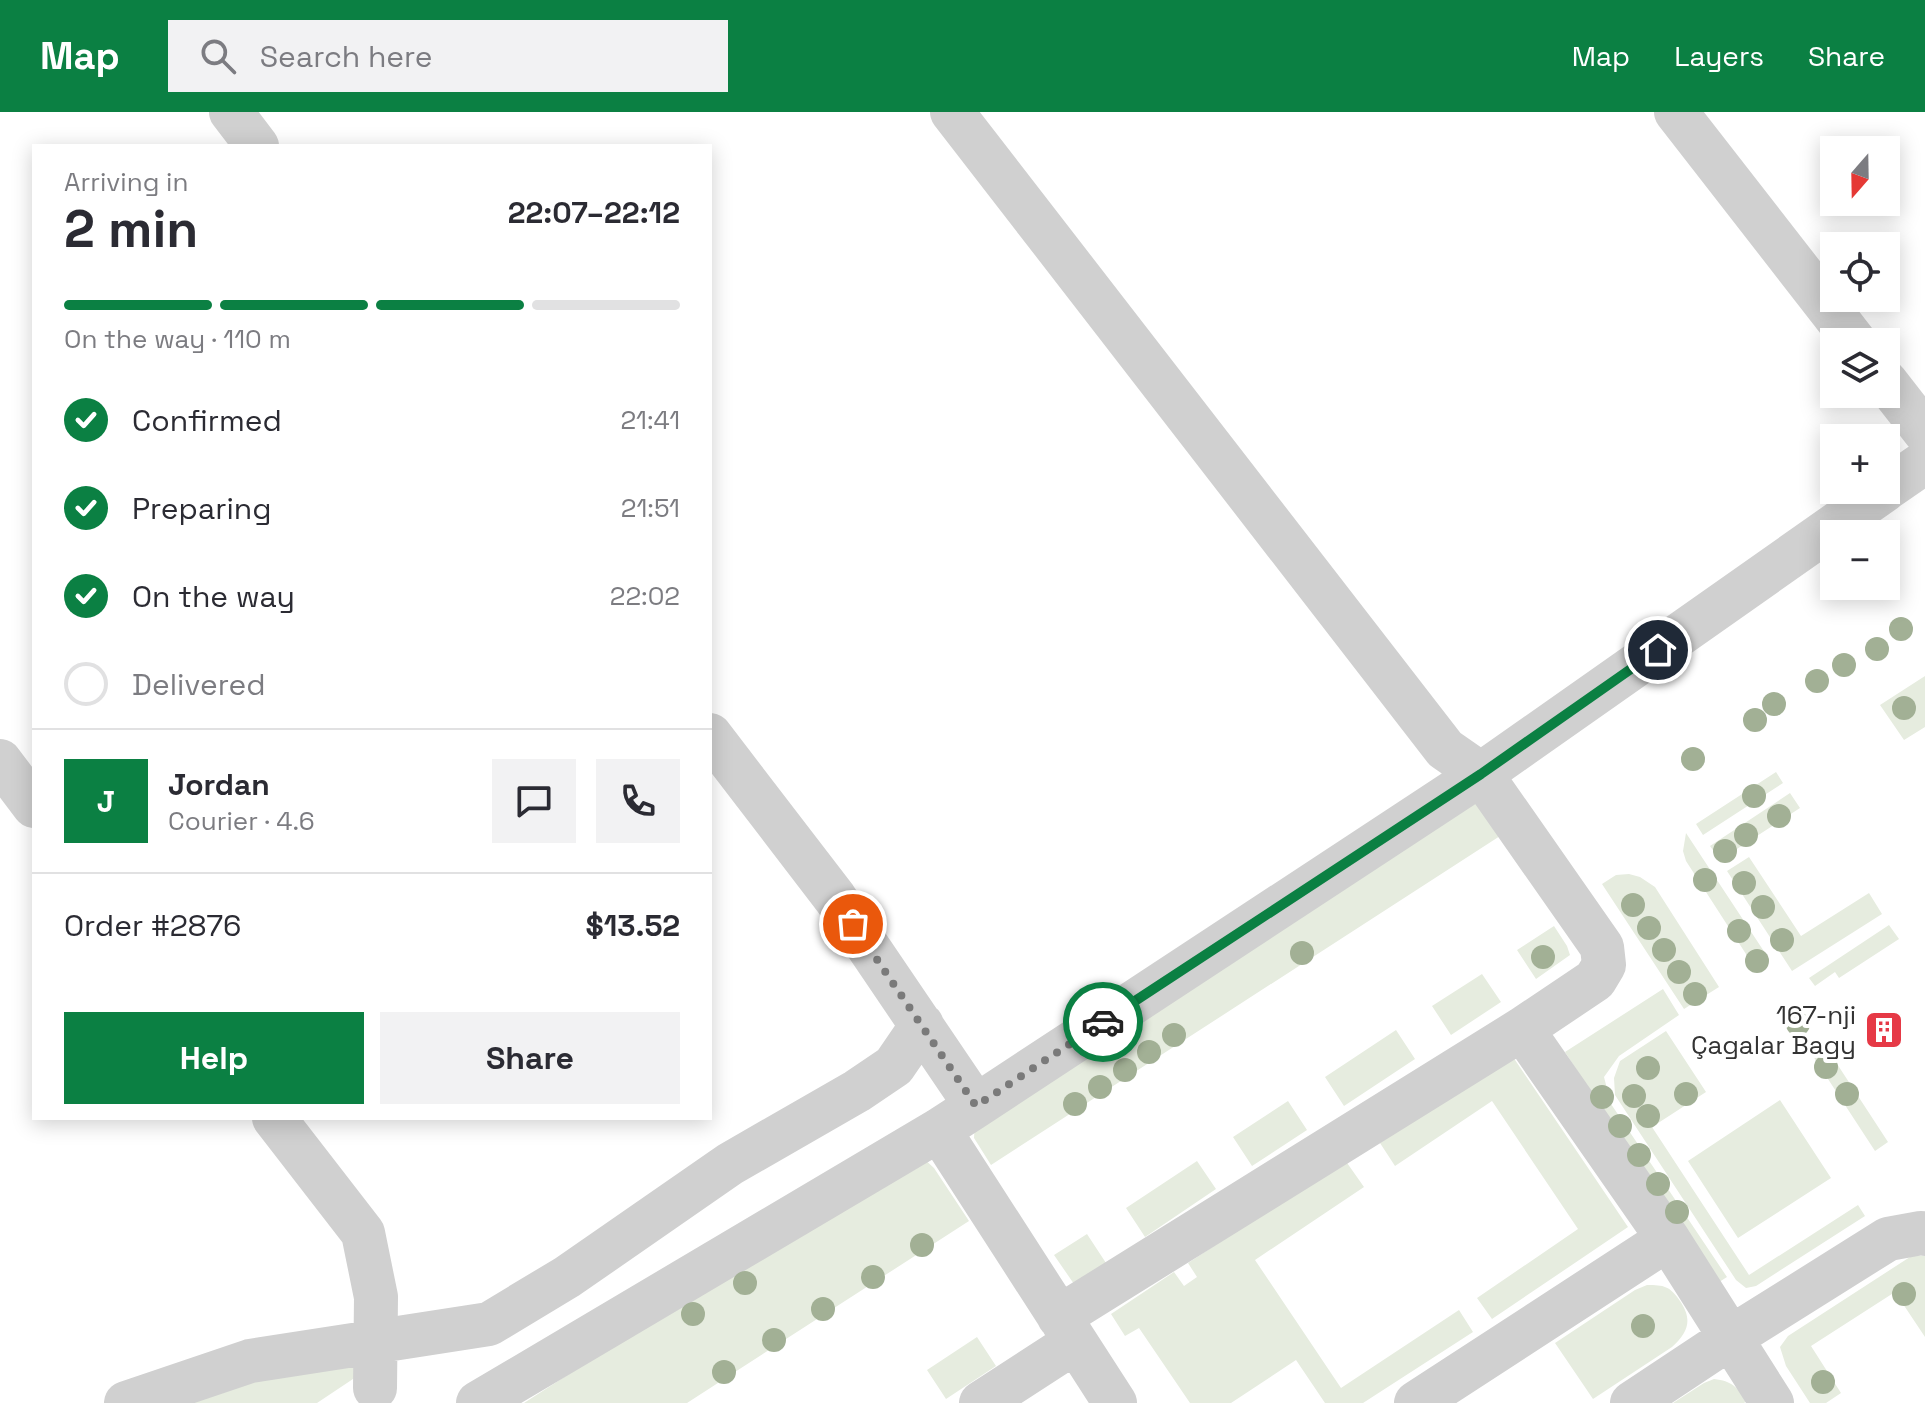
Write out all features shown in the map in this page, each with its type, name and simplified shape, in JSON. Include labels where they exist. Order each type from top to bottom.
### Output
[{"type":"street","points":[[231,112],[255,144]]},
{"type":"street","points":[[952,112],[1445,749],[1481,774],[1602,947],[1604,965],[1595,980],[1067,1329],[981,1403]]},
{"type":"street","points":[[1676,112],[1844,328]]},
{"type":"street","points":[[1900,400],[1925,432]]},
{"type":"street","points":[[1900,480],[1925,462]]},
{"type":"street","points":[[478,1403],[939,1130],[1481,774],[1865,504]]},
{"type":"street","points":[[712,738],[835,898],[976,1106]]},
{"type":"street","points":[[0,761],[32,803]]},
{"type":"street","points":[[126,1403],[250,1361],[489,1324],[567,1277],[730,1164],[857,1091],[894,1066],[922,1025]]},
{"type":"street","points":[[1522,1029],[1668,1239],[1772,1403]]},
{"type":"street","points":[[276,1120],[363,1233],[376,1297],[371,1398]]},
{"type":"street","points":[[939,1130],[1115,1403]]},
{"type":"street","points":[[1632,1403],[1888,1239],[1925,1234]]},
{"type":"street","points":[[1416,1403],[1668,1239]]},
{"type":"shaded area","points":[[1925,676],[1925,727],[1904,740],[1880,705]]},
{"type":"shaded area","points":[[1776,772],[1783,783],[1703,835],[1696,824]]},
{"type":"shaded area","points":[[1790,793],[1800,808],[1720,860],[1710,846]]},
{"type":"shaded area","points":[[1473,801],[1500,836],[991,1165],[974,1138],[975,1121]]},
{"type":"shaded area","points":[[1686,833],[1769,959],[1755,968],[1686,861],[1683,851]]},
{"type":"shaded area","points":[[1749,857],[1801,936],[1869,893],[1882,914],[1792,971],[1727,871]]},
{"type":"shaded area","points":[[1629,874],[1655,887],[1719,987],[1684,1009],[1602,884],[1616,875]]},
{"type":"shaded area","points":[[1889,925],[1899,939],[1839,978],[1835,972],[1815,986],[1809,978]]},
{"type":"shaded area","points":[[1554,926],[1570,955],[1536,979],[1517,950]]},
{"type":"shaded area","points":[[1482,974],[1501,1002],[1451,1035],[1432,1006]]},
{"type":"shaded area","points":[[1663,989],[1679,1015],[1619,1056],[1604,1077],[1611,1104],[1727,1277],[1716,1284],[1565,1052]]},
{"type":"shaded area","points":[[1396,1030],[1415,1059],[1344,1106],[1325,1077]]},
{"type":"shaded area","points":[[1666,1031],[1706,1092],[1652,1127],[1749,1275],[1858,1205],[1865,1216],[1756,1286],[1746,1288],[1736,1280],[1615,1095],[1614,1078],[1620,1061]]},
{"type":"shaded area","points":[[1826,1047],[1888,1142],[1875,1151],[1813,1056]]},
{"type":"shaded area","points":[[1511,1054],[1628,1227],[1492,1319],[1477,1298],[1578,1229],[1492,1101],[1395,1166],[1380,1143]]},
{"type":"shaded area","points":[[1780,1100],[1831,1178],[1738,1238],[1688,1161]]},
{"type":"shaded area","points":[[1288,1101],[1307,1130],[1252,1166],[1233,1137]]},
{"type":"shaded area","points":[[922,1157],[934,1168],[969,1221],[687,1403],[524,1403],[903,1159]]},
{"type":"shaded area","points":[[1345,1160],[1364,1187],[1255,1260],[1341,1388],[1459,1310],[1473,1332],[1363,1403],[1325,1403],[1296,1360],[1231,1403],[1190,1403],[1139,1328],[1125,1336],[1111,1314],[1174,1272],[1184,1286],[1197,1277],[1188,1263]]},
{"type":"shaded area","points":[[1197,1161],[1216,1189],[1145,1237],[1126,1208]]},
{"type":"shaded area","points":[[1087,1234],[1106,1263],[1074,1284],[1054,1255]]},
{"type":"shaded area","points":[[1913,1255],[1925,1256],[1925,1337],[1895,1292],[1811,1346],[1841,1393],[1826,1403],[1810,1403],[1786,1366],[1780,1347],[1788,1336]]},
{"type":"shaded area","points":[[1647,1285],[1666,1287],[1673,1292],[1686,1314],[1685,1331],[1672,1347],[1593,1399],[1555,1343]]},
{"type":"shaded area","points":[[977,1337],[996,1366],[946,1399],[927,1370]]},
{"type":"shaded area","points":[[362,1365],[362,1373],[317,1403],[156,1403],[257,1371]]},
{"type":"shaded area","points":[[1714,1379],[1734,1386],[1747,1401],[1673,1403],[1704,1383]]},
{"type":"way so far","points":[[853,924],[976,1106],[1103,1022]]},
{"type":"place","name":"167-nji Çagalar Bagy","points":[[1884,1030]]},
{"type":"route","points":[[1103,1022],[1481,774],[1658,650]]}]
